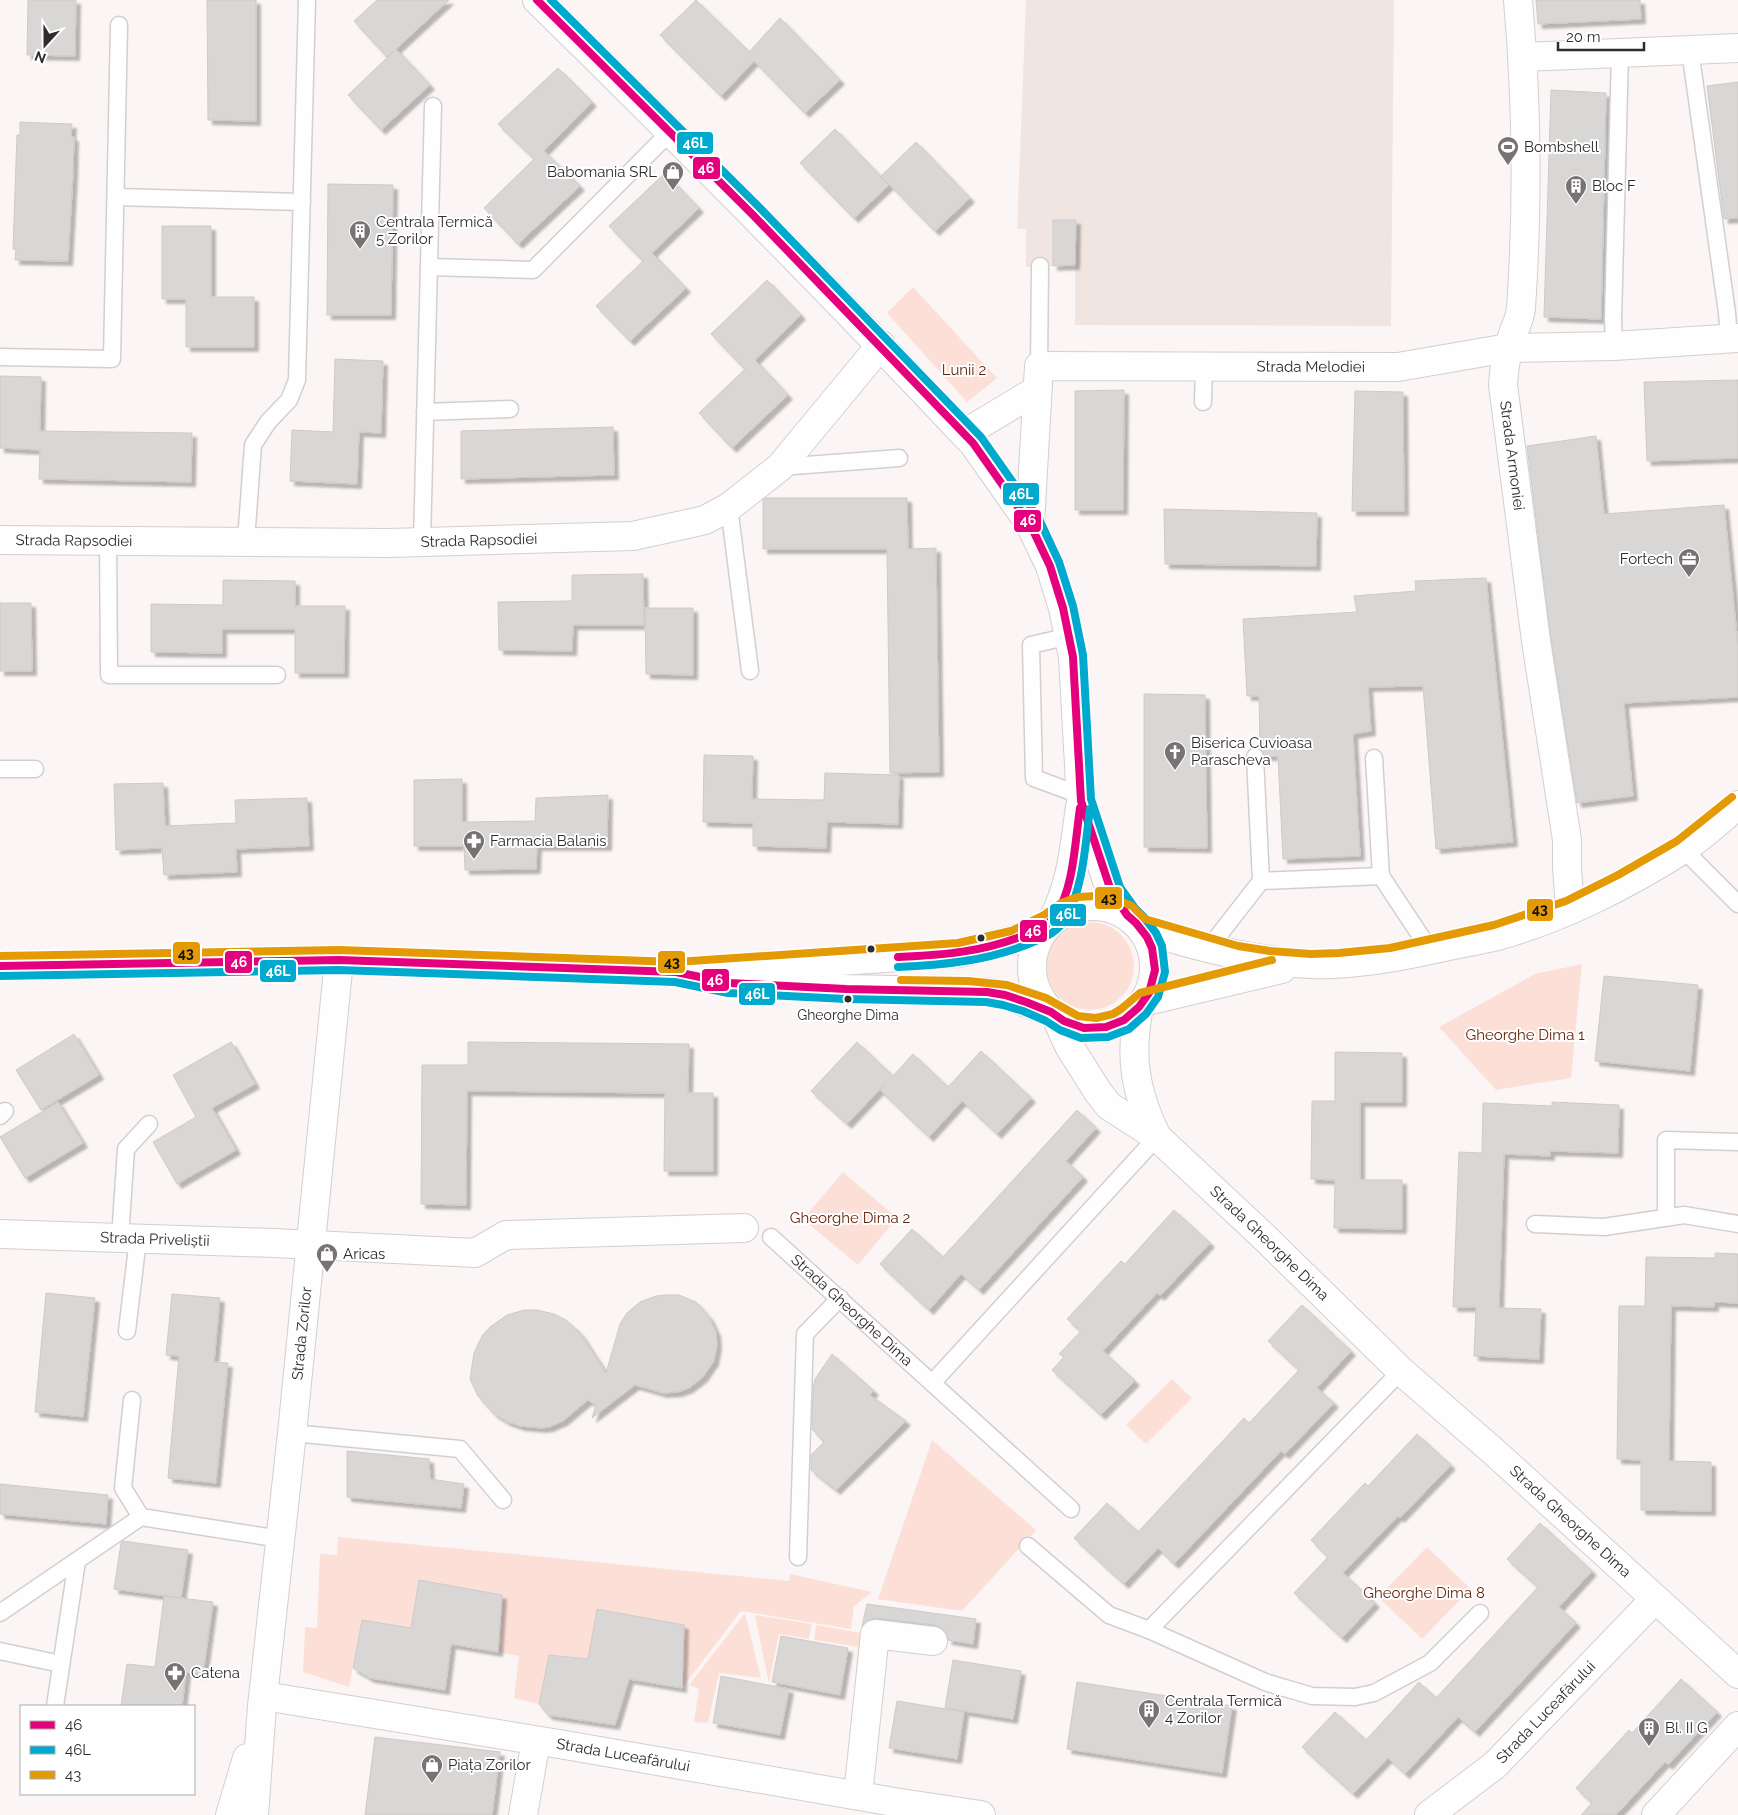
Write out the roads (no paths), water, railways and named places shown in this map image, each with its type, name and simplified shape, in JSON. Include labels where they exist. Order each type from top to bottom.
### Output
[{"type":"street","points":[[0,966],[339,960],[676,972],[960,953],[1014,940],[1051,923],[1063,901],[1068,884],[1080,798],[1074,657],[1063,608],[1050,566],[1030,524],[973,443],[881,345],[671,131],[537,0]]},
{"type":"street","name":"Strada Armoniei","points":[[1518,0],[1523,57],[1526,219],[1521,311],[1508,348],[1504,370],[1504,385],[1536,641],[1567,840],[1566,866],[1570,910]]},
{"type":"street","points":[[1523,57],[1738,48]]},
{"type":"street","name":"Strada Melodiei","points":[[1038,378],[1204,367],[1398,367],[1508,348],[1614,346],[1733,338]]},
{"type":"street","name":"Strada Rapsodiei","points":[[0,540],[422,542],[633,536],[705,520],[729,507],[780,467],[881,345]]},
{"type":"street","points":[[964,434],[1038,378]]},
{"type":"street","points":[[1030,524],[1038,378]]},
{"type":"street","points":[[676,972],[729,982],[846,989],[986,992],[1005,995],[1053,1013],[1064,1021],[1079,1026],[1106,1027],[1124,1020],[1141,1005],[1149,993],[1154,970],[1152,948],[1112,891],[1080,798]]},
{"type":"street","points":[[1141,1005],[1268,971],[1312,964],[1392,958],[1497,936],[1570,910],[1623,884],[1683,849],[1738,805]]},
{"type":"street","points":[[1053,1013],[1038,994],[1032,971],[1032,958],[1041,934],[1051,923],[1065,912],[1080,907],[1096,906],[1112,909],[1133,922],[1208,949],[1269,961],[1312,964]]},
{"type":"street","name":"Strada Zorilor","points":[[254,1815],[263,1701],[339,960]]},
{"type":"street","name":"Strada Gheorghe Dima","points":[[1141,1005],[1134,1047],[1135,1067],[1144,1111],[1156,1137]]},
{"type":"street","name":"Strada Gheorghe Dima","points":[[1053,1013],[1082,1068],[1109,1106],[1156,1137],[1261,1234],[1401,1370],[1738,1674]]},
{"type":"street","name":"Strada Priveliștii","points":[[0,1234],[475,1253],[506,1235],[744,1228]]},
{"type":"street","name":"Strada Luceafărului","points":[[1429,1815],[1495,1765],[1654,1600]]},
{"type":"street","points":[[858,1795],[875,1634],[933,1641]]},
{"type":"street","name":"Strada Zorilor","points":[[230,1815],[263,1701]]},
{"type":"street","name":"Strada Luceafărului","points":[[263,1701],[536,1741],[858,1795],[894,1809],[981,1815]]},
{"type":"street","points":[[1656,1815],[1738,1726]]},
{"type":"street","points":[[523,1815],[536,1741]]},
{"type":"lane","points":[[246,541],[253,445],[268,422],[289,400],[297,380],[307,0]]},
{"type":"lane","points":[[0,357],[112,359],[119,25]]},
{"type":"lane","points":[[1690,50],[1727,313],[1733,338]]},
{"type":"lane","points":[[1614,346],[1613,319],[1620,53]]},
{"type":"lane","points":[[422,542],[433,106]]},
{"type":"lane","points":[[429,268],[533,270],[671,131]]},
{"type":"lane","points":[[116,197],[302,202]]},
{"type":"lane","points":[[1038,378],[1040,266]]},
{"type":"lane","points":[[1203,402],[1204,367]]},
{"type":"lane","points":[[425,412],[510,409]]},
{"type":"lane","points":[[780,467],[899,458]]},
{"type":"lane","points":[[729,507],[750,671]]},
{"type":"lane","points":[[108,540],[109,675],[277,675]]},
{"type":"lane","points":[[1070,636],[1031,645],[1034,778],[1080,798]]},
{"type":"lane","points":[[1208,949],[1261,881],[1255,757]]},
{"type":"lane","points":[[1374,758],[1381,876],[1430,950]]},
{"type":"lane","points":[[0,769],[35,768]]},
{"type":"lane","points":[[1683,849],[1738,904]]},
{"type":"lane","points":[[1261,881],[1381,876]]},
{"type":"lane","points":[[127,1331],[129,1238],[126,1149],[149,1124]]},
{"type":"lane","points":[[933,1382],[1156,1137]]},
{"type":"lane","points":[[1666,1218],[1666,1140],[1738,1142]]},
{"type":"lane","points":[[1535,1224],[1604,1227],[1684,1215],[1738,1224]]},
{"type":"lane","name":"Strada Gheorghe Dima","points":[[771,1237],[1071,1509]]},
{"type":"lane","points":[[798,1557],[806,1334],[840,1298]]},
{"type":"lane","points":[[1149,1630],[1401,1370]]},
{"type":"lane","points":[[132,1400],[123,1488],[141,1517]]},
{"type":"lane","points":[[292,1432],[460,1449],[503,1500]]},
{"type":"lane","points":[[0,1613],[141,1517],[280,1539]]},
{"type":"lane","points":[[1028,1546],[1109,1615],[1149,1630],[1265,1682],[1312,1696],[1355,1697],[1374,1693],[1430,1664],[1480,1613]]},
{"type":"lane","points":[[55,1705],[77,1562]]},
{"type":"lane","points":[[0,1651],[62,1664]]},
{"type":"place","name":"Bombshell","points":[[1508,166]]},
{"type":"place","name":"Babomania SRL","points":[[673,191]]},
{"type":"place","name":"Bloc F","points":[[1576,205]]},
{"type":"place","name":"Centrala Termică 5 Zorilor","points":[[360,250]]},
{"type":"place","name":"Fortech","points":[[1689,578]]},
{"type":"place","name":"Biserica Cuvioasa Parascheva","points":[[1175,771]]},
{"type":"place","name":"Farmacia Balanis","points":[[474,860]]},
{"type":"place","name":"Gheorghe Dima","points":[[848,999]]},
{"type":"place","name":"Aricas","points":[[327,1273]]},
{"type":"place","name":"Catena","points":[[175,1692]]},
{"type":"place","name":"Centrala Termică 4 Zorilor","points":[[1149,1729]]},
{"type":"place","name":"Bl. II G","points":[[1649,1747]]},
{"type":"place","name":"Piața Zorilor","points":[[432,1784]]},
{"type":"park label","name":"Lunii 2","points":[[964,370]]},
{"type":"park label","name":"Gheorghe Dima 1","points":[[1525,1035]]},
{"type":"park label","name":"Gheorghe Dima 2","points":[[850,1218]]},
{"type":"park label","name":"Gheorghe Dima 8","points":[[1424,1593]]}]
